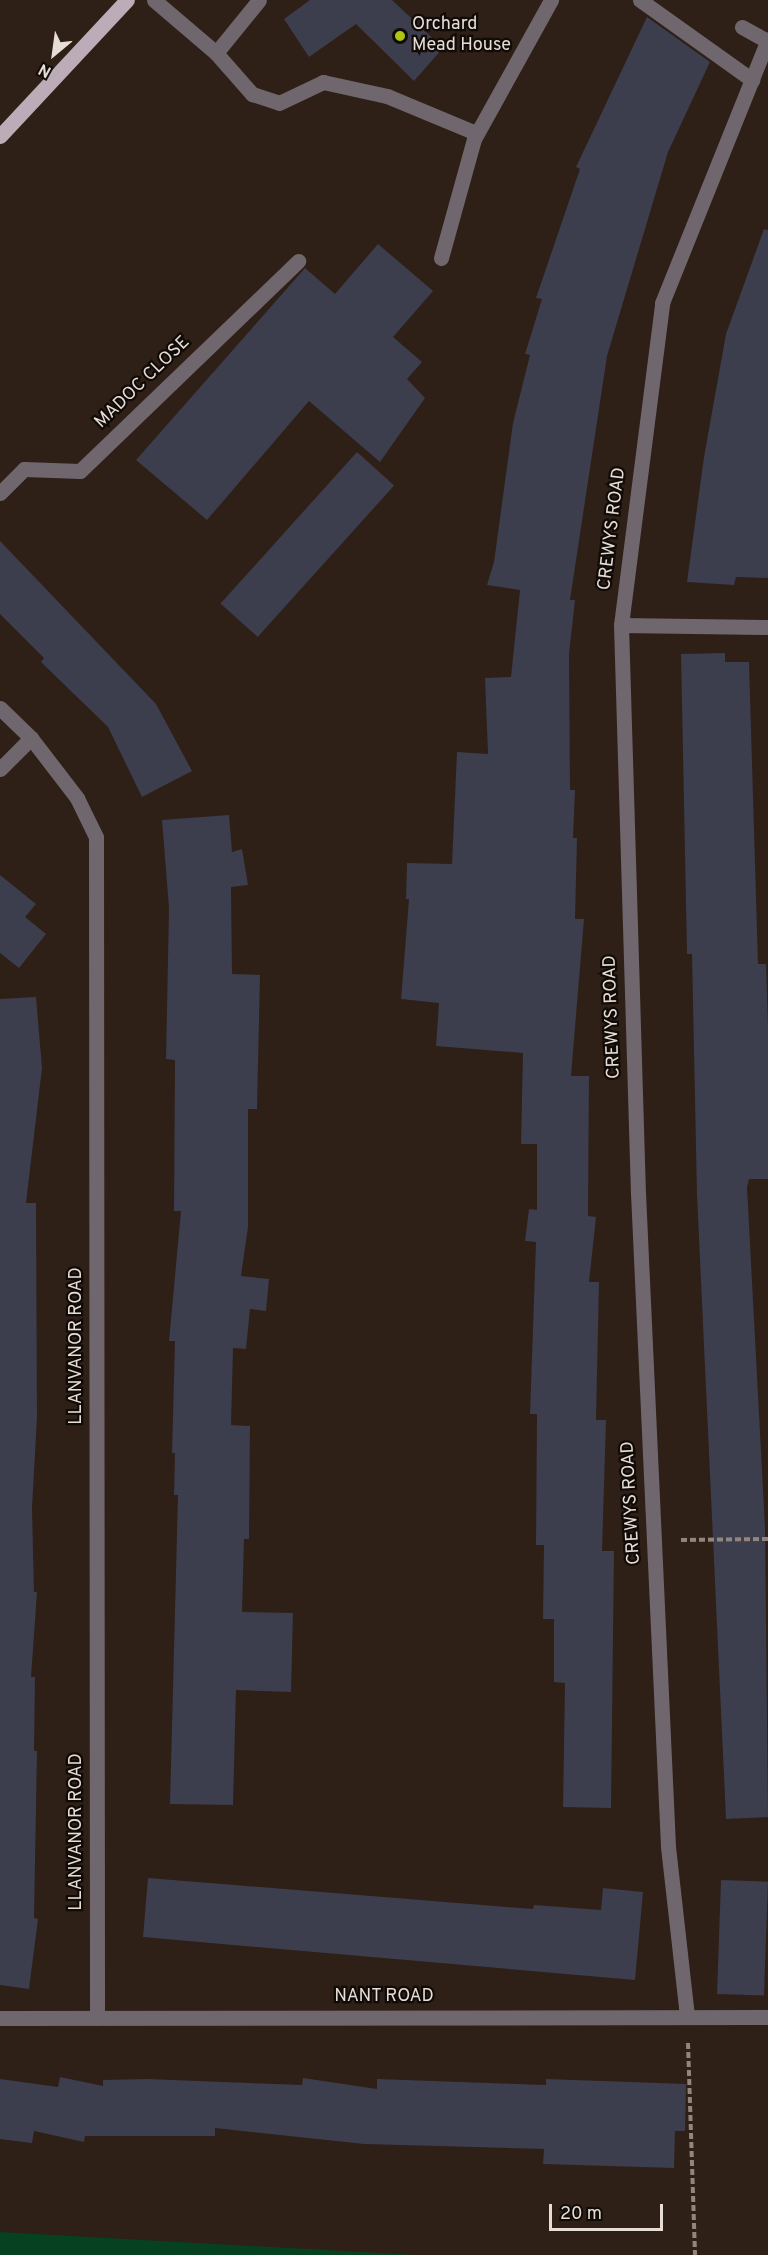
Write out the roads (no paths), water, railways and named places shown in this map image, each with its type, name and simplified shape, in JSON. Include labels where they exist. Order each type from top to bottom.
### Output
[{"type":"main road","points":[[0,136],[127,0]]},
{"type":"street","points":[[154,0],[216,53],[252,94],[279,103],[322,82],[387,96],[476,133]]},
{"type":"street","points":[[216,53],[259,0]]},
{"type":"street","points":[[441,258],[476,133],[551,0]]},
{"type":"street","points":[[640,0],[752,80]]},
{"type":"street","points":[[742,27],[768,40]]},
{"type":"street","name":"CREWYS ROAD","points":[[687,2016],[668,1845],[638,1194],[621,625],[662,303],[752,80],[763,65],[768,40]]},
{"type":"street","name":"MADOC CLOSE","points":[[0,492],[24,469],[80,471],[298,261]]},
{"type":"street","points":[[621,625],[768,627]]},
{"type":"street","name":"LLANVANOR ROAD","points":[[0,708],[31,738],[77,798],[96,837],[97,2018]]},
{"type":"street","points":[[0,769],[31,738]]},
{"type":"street","name":"NANT ROAD","points":[[0,2018],[768,2017]]},
{"type":"place","name":"Orchard Mead House","points":[[400,36]]}]
